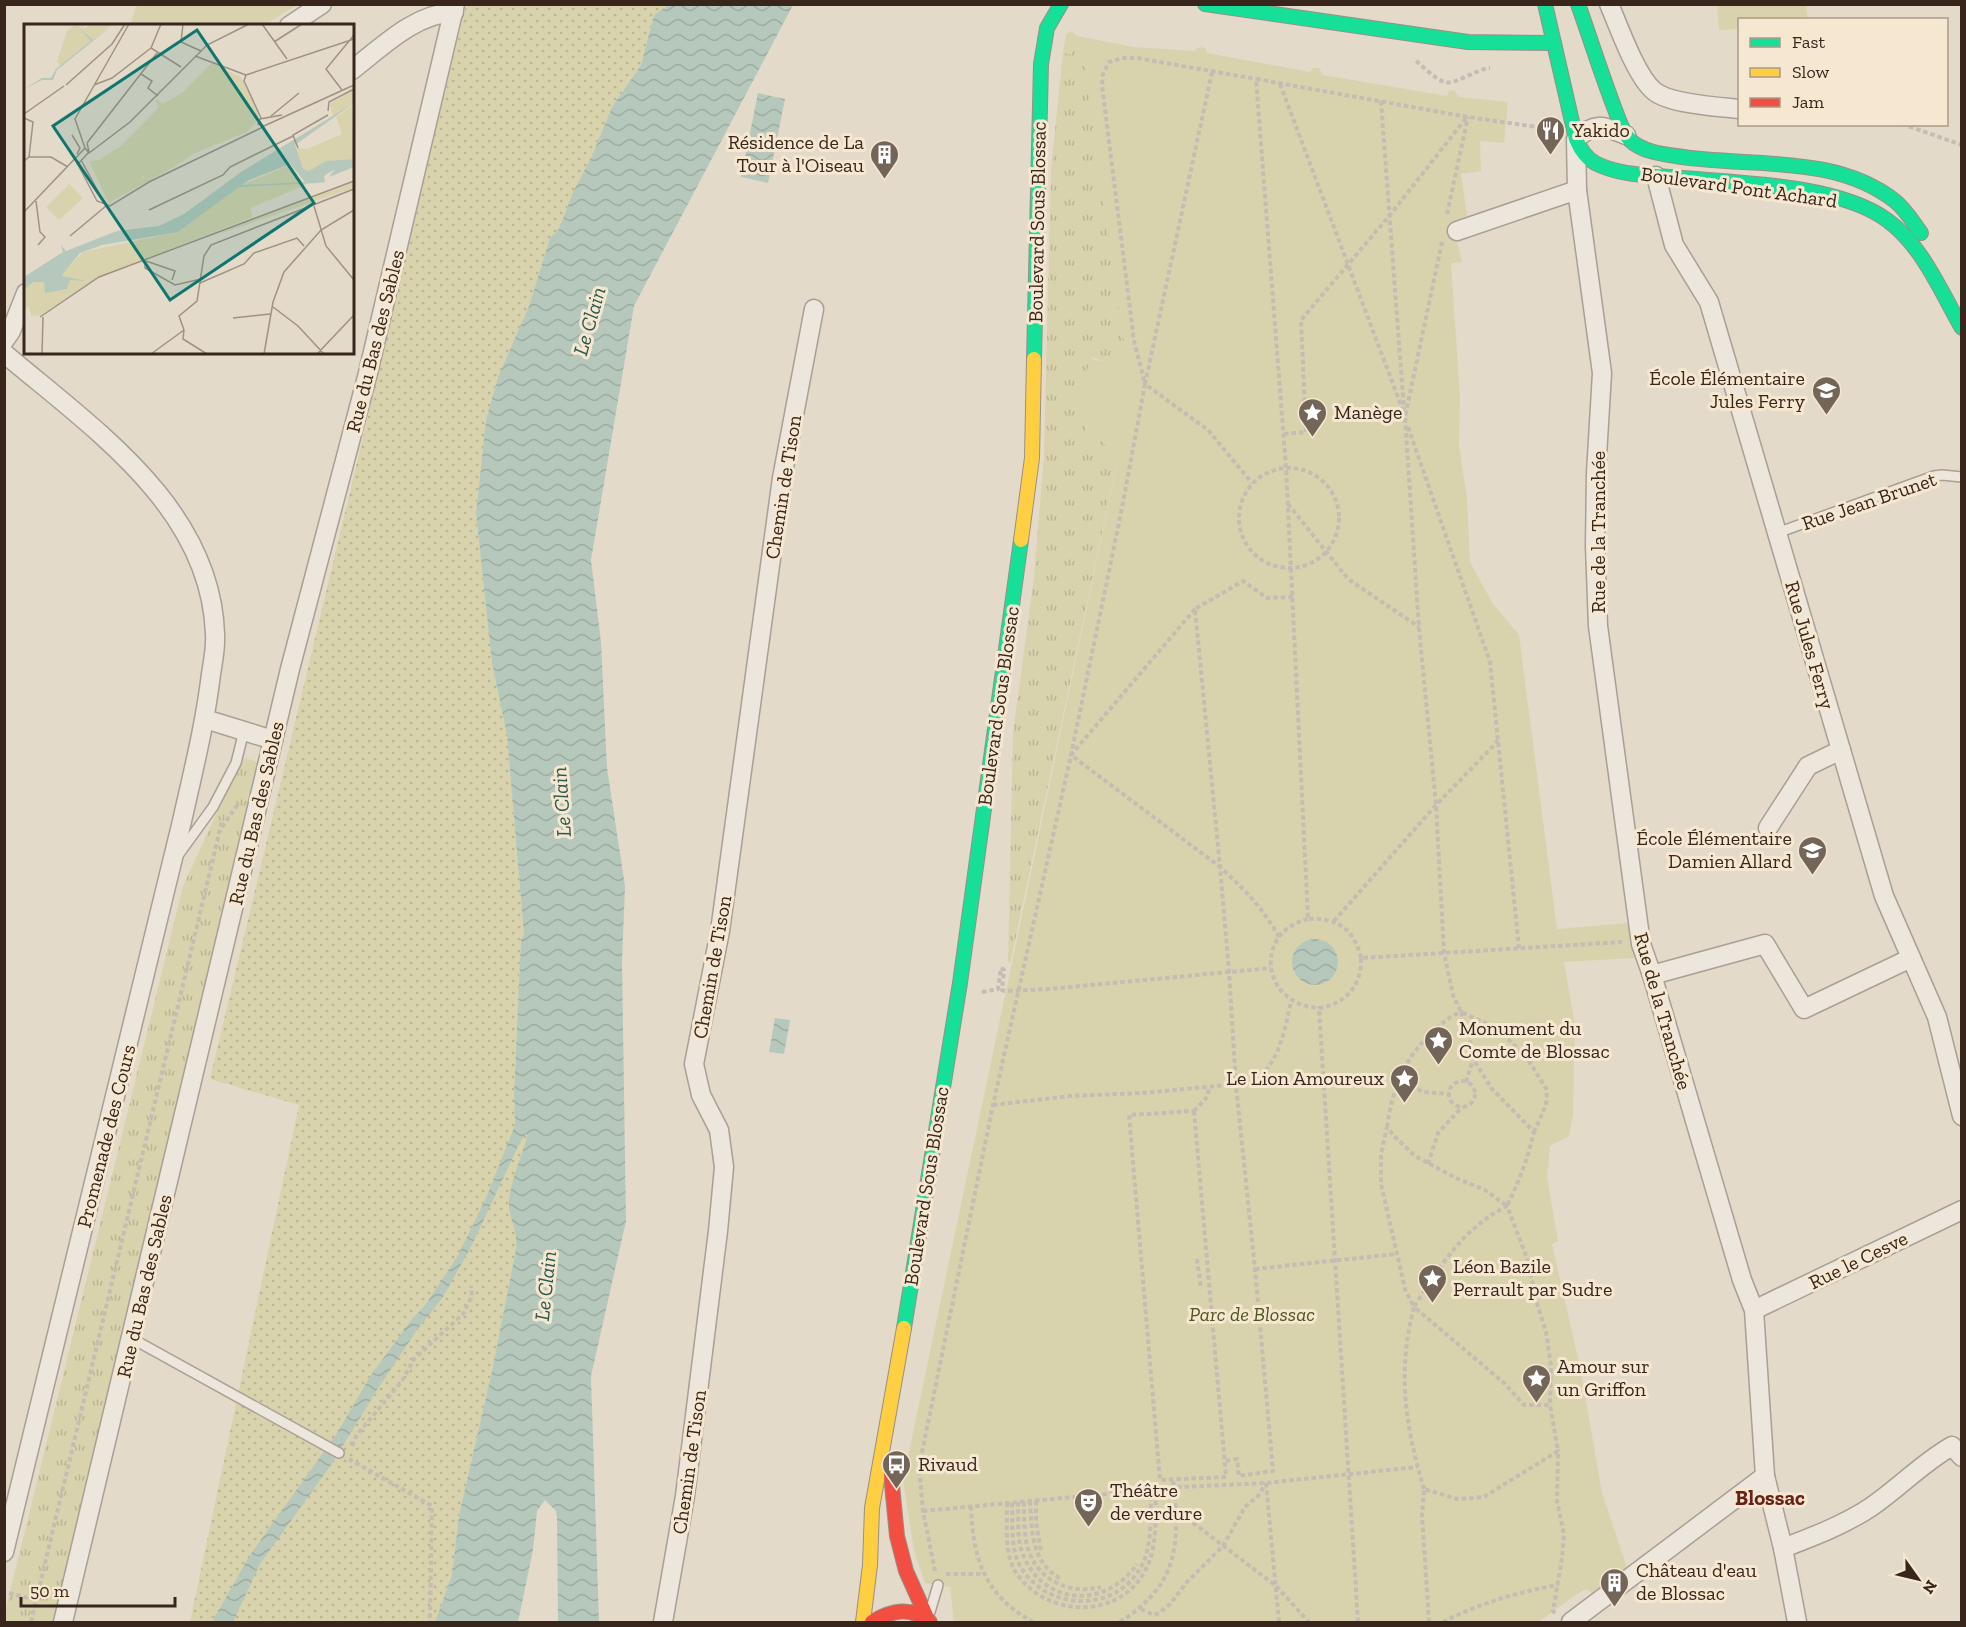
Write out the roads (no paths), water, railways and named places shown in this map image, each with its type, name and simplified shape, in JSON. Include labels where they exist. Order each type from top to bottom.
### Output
[{"type":"main road","name":"Boulevard Sous Blossac","points":[[862,1623],[870,1566],[872,1508],[891,1406],[960,982],[1032,458],[1041,64],[1047,28],[1061,4]]},
{"type":"main road","points":[[1205,4],[1468,42],[1554,43]]},
{"type":"main road","points":[[1543,12],[1570,4]]},
{"type":"main road","points":[[1578,4],[1626,135]]},
{"type":"main road","name":"Boulevard Pont Achard","points":[[1543,12],[1554,43],[1576,139],[1587,158],[1611,169],[1656,176],[1783,188],[1839,198],[1863,207],[1887,220],[1902,234],[1922,261],[1962,328]]},
{"type":"main road","points":[[1468,42],[1506,30]]},
{"type":"main road","name":"Boulevard Pont Achard","points":[[1626,135],[1631,142],[1675,157],[1800,166],[1852,177],[1866,183],[1894,200],[1923,236],[1962,328]]},
{"type":"main road","name":"Boulevard Sous Blossac","points":[[891,1406],[890,1476],[897,1536],[906,1571],[929,1621]]},
{"type":"main road","points":[[872,1623],[888,1613],[900,1610],[918,1613],[929,1621]]},
{"type":"street","points":[[292,24],[322,4]]},
{"type":"street","points":[[1609,4],[1643,79],[1655,92],[1675,100],[1738,109]]},
{"type":"street","points":[[354,68],[429,10],[454,8]]},
{"type":"street","name":"Rue du Bas des Sables","points":[[63,1623],[290,669],[368,373],[454,8]]},
{"type":"street","name":"Boulevard Pont Achard","points":[[1576,139],[1593,126],[1601,126],[1626,135]]},
{"type":"street","name":"Rue de la Tranchée","points":[[1576,139],[1577,190],[1602,373],[1596,473],[1595,546],[1598,626],[1641,944],[1742,1280],[1754,1310],[1765,1476],[1797,1623]]},
{"type":"street","name":"Rue Jules Ferry","points":[[1656,176],[1674,245],[1709,302],[1884,896],[1937,1017],[1962,1116]]},
{"type":"street","points":[[1449,228],[1577,190]]},
{"type":"street","points":[[4,341],[11,331],[24,298]]},
{"type":"street","name":"Chemin de Tison","points":[[663,1623],[685,1496],[724,1167],[719,1130],[701,1095],[694,1064],[720,931],[782,478],[814,309]]},
{"type":"street","name":"Promenade des Cours","points":[[4,353],[106,440],[164,500],[201,564],[213,607],[216,637],[206,719],[4,1552]]},
{"type":"street","points":[[206,719],[273,740]]},
{"type":"street","points":[[1768,828],[1808,766],[1841,750]]},
{"type":"street","points":[[1652,975],[1765,944],[1804,1009],[1911,958]]},
{"type":"street","name":"Rue le Cesve","points":[[1754,1310],[1962,1210]]},
{"type":"street","points":[[1782,1548],[1847,1522],[1870,1508],[1930,1459],[1952,1446],[1962,1457]]},
{"type":"street","points":[[1565,1620],[1765,1476]]},
{"type":"lane","name":"Rue Jean Brunet","points":[[1777,533],[1934,476],[1962,477]]},
{"type":"lane","points":[[172,863],[213,807],[236,763],[244,731]]},
{"type":"lane","points":[[131,1338],[343,1456]]},
{"type":"lane","points":[[929,1621],[938,1585]]},
{"type":"water","name":"Le Clain","points":[[668,5],[793,5],[634,306],[591,560],[601,642],[607,768],[625,886],[622,962],[626,1221],[591,1376],[599,1622],[558,1622],[557,1517],[556,1511],[545,1500],[537,1511],[533,1550],[518,1622],[435,1622],[452,1575],[459,1515],[492,1371],[516,1249],[509,1199],[526,1134],[520,1142],[471,1247],[443,1297],[417,1330],[331,1465],[260,1564],[233,1622],[212,1622],[250,1555],[337,1433],[371,1375],[412,1319],[426,1304],[457,1257],[486,1198],[515,1125],[514,1094],[521,939],[524,935],[507,735],[492,663],[476,513],[486,420],[498,377],[529,306],[550,238],[559,229],[573,192],[591,158],[612,107],[641,65],[654,15]]},
{"type":"water","points":[[758,93],[785,99],[768,183],[741,177]]},
{"type":"water","points":[[1315,939],[1331,946],[1338,962],[1331,978],[1315,985],[1299,978],[1292,962],[1299,946]]},
{"type":"water","points":[[775,1018],[790,1020],[784,1054],[769,1052]]},
{"type":"place","name":"Yakido","points":[[1551,156]]},
{"type":"place","name":"Résidence de La Tour à l'Oiseau","points":[[885,180]]},
{"type":"place","name":"École Élémentaire Jules Ferry","points":[[1826,416]]},
{"type":"place","name":"Manège","points":[[1313,438]]},
{"type":"place","name":"École Élémentaire Damien Allard","points":[[1813,876]]},
{"type":"place","name":"Monument du Comte de Blossac","points":[[1438,1066]]},
{"type":"place","name":"Le Lion Amoureux","points":[[1405,1104]]},
{"type":"place","name":"Léon Bazile Perrault par Sudre","points":[[1432,1304]]},
{"type":"place","name":"Amour sur un Griffon","points":[[1536,1404]]},
{"type":"place","name":"Rivaud","points":[[897,1490]]},
{"type":"place","name":"Théâtre de verdure","points":[[1089,1528]]},
{"type":"place","name":"Château d'eau de Blossac","points":[[1615,1608]]},
{"type":"district","name":"Blossac","points":[[1770,1497]]},
{"type":"park label","name":"Parc de Blossac","points":[[1252,1314]]}]
